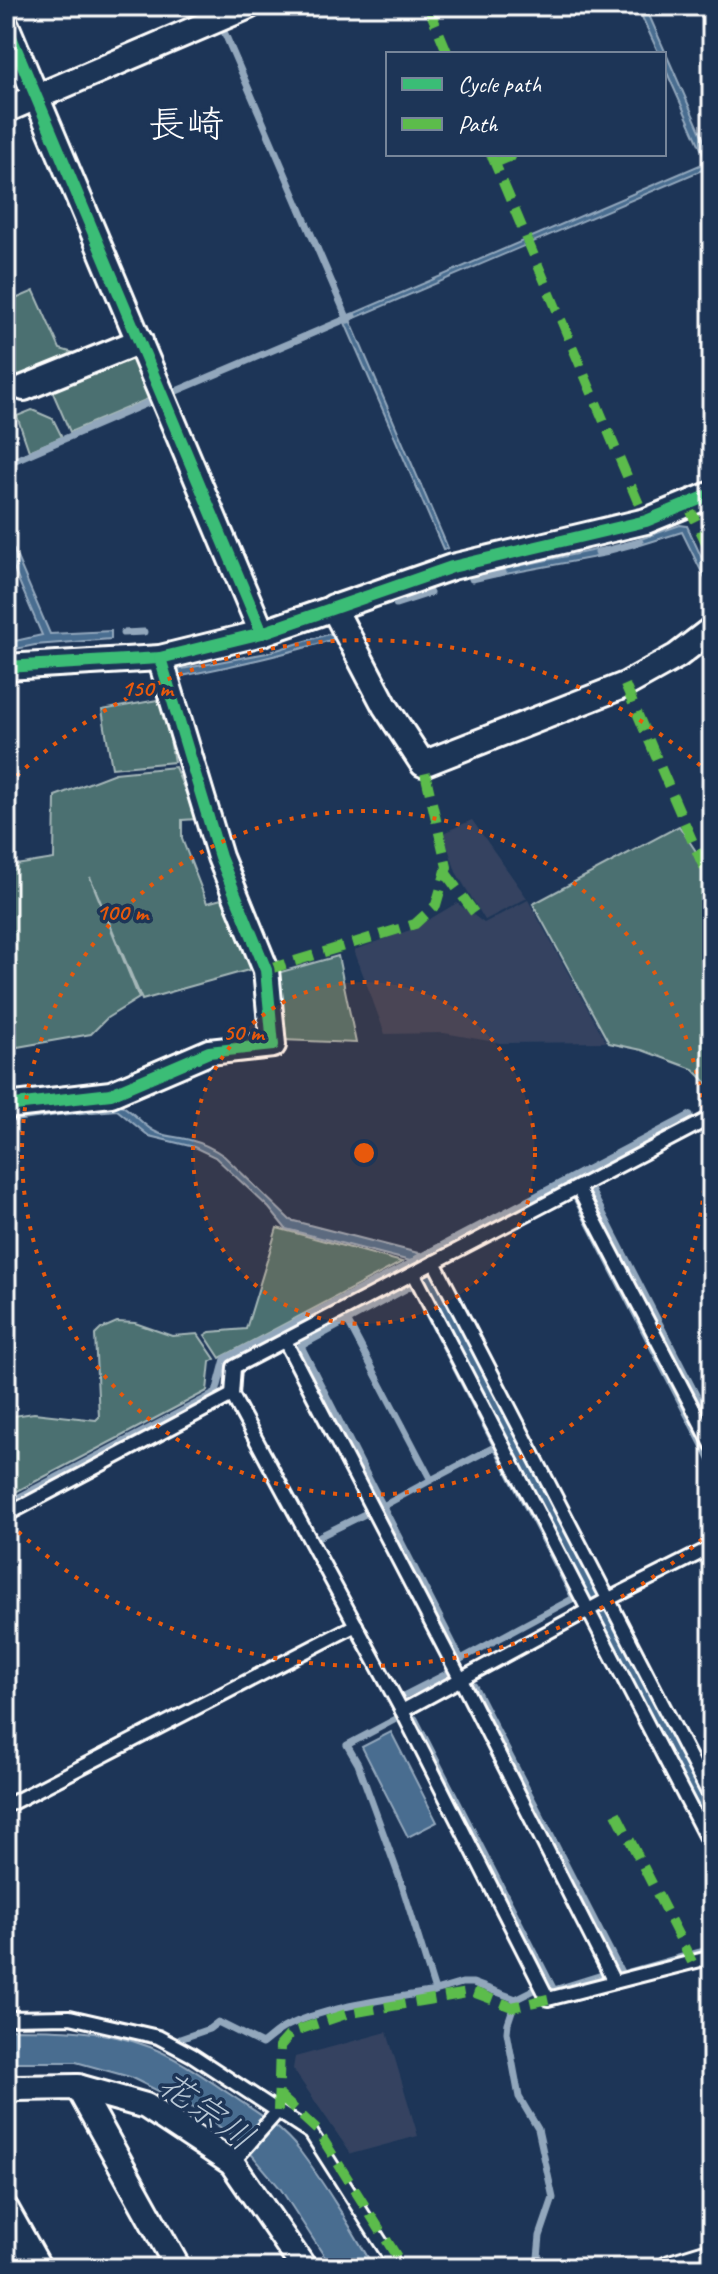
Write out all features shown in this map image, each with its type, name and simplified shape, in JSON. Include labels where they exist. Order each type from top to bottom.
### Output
[{"type":"street","points":[[6,110],[249,6]]},
{"type":"street","points":[[6,25],[262,633]]},
{"type":"street","points":[[24,388],[140,341]]},
{"type":"street","points":[[6,667],[160,658],[262,633],[452,567],[646,521],[712,494]]},
{"type":"street","points":[[333,607],[385,706],[423,764],[625,685],[677,656],[712,629]]},
{"type":"street","points":[[6,1106],[111,1094],[209,1052],[273,1045],[266,970],[220,857],[160,658]]},
{"type":"street","points":[[78,2087],[178,2268]]},
{"type":"street","points":[[6,2093],[15,2088],[78,2087],[146,2106],[237,2157],[304,2268]]},
{"type":"street","points":[[6,2209],[39,2268]]},
{"type":"street","points":[[670,2268],[712,2255]]},
{"type":"lane","points":[[712,1117],[234,1367],[232,1395],[402,1711],[548,1999],[712,1957]]},
{"type":"lane","points":[[578,1188],[712,1445]]},
{"type":"lane","points":[[434,1262],[712,1800]]},
{"type":"lane","points":[[414,1274],[712,1849]]},
{"type":"lane","points":[[285,1341],[614,1982]]},
{"type":"lane","points":[[6,1515],[232,1395]]},
{"type":"lane","points":[[402,1711],[712,1547]]},
{"type":"lane","points":[[6,1806],[356,1625]]},
{"type":"lane","points":[[6,2018],[70,2017],[158,2037],[175,2044],[275,2114],[311,2133],[397,2268]]},
{"type":"lane","points":[[237,2157],[275,2114]]},
{"type":"shaded area","points":[[472,820],[527,898],[485,920],[456,872],[443,833]]},
{"type":"shaded area","points":[[528,900],[606,1042],[500,1043],[444,1033],[385,1034],[354,950],[413,929],[457,903],[484,923]]},
{"type":"shaded area","points":[[387,2032],[418,2136],[351,2154],[293,2069],[295,2057]]},
{"type":"green space","points":[[100,280],[134,340],[6,391],[6,303],[34,291],[60,349],[77,354],[123,334]]},
{"type":"green space","points":[[135,351],[155,396],[70,432],[50,386]]},
{"type":"green space","points":[[32,410],[53,419],[62,437],[29,451],[17,416]]},
{"type":"green space","points":[[163,699],[174,762],[112,768],[102,710]]},
{"type":"green space","points":[[175,767],[197,819],[182,820],[182,839],[207,903],[225,898],[252,969],[142,1000],[90,877],[139,998],[107,1018],[91,1034],[6,1049],[6,871],[16,865],[54,859],[55,796],[115,773]]},
{"type":"green space","points":[[679,826],[712,875],[712,1088],[693,1069],[642,1050],[609,1043],[533,904]]},
{"type":"green space","points":[[338,956],[356,1043],[282,1040],[274,974]]},
{"type":"green space","points":[[277,1228],[402,1262],[220,1358],[205,1335],[246,1329]]},
{"type":"green space","points":[[117,1322],[135,1323],[172,1336],[198,1334],[215,1359],[210,1362],[207,1391],[6,1497],[6,1417],[34,1413],[96,1420],[99,1417],[95,1335]]},
{"type":"water","points":[[637,6],[645,6],[665,52],[658,52]]},
{"type":"water","points":[[666,54],[712,158],[712,173],[709,167],[350,320],[448,548],[443,549],[343,318],[707,162],[666,70]]},
{"type":"water","points":[[680,525],[687,526],[712,580],[712,593],[682,532],[634,547],[632,542]]},
{"type":"water","points":[[6,532],[50,634],[111,631],[111,639],[35,645],[6,651],[6,643],[42,635],[6,551]]},
{"type":"water","points":[[605,548],[607,555],[495,576],[494,571]]},
{"type":"water","points":[[335,632],[337,638],[317,644],[177,677],[176,670],[267,653]]},
{"type":"water","points":[[117,1103],[152,1130],[199,1143],[224,1156],[290,1220],[418,1253],[427,1260],[712,1812],[712,1835],[417,1265],[286,1229],[269,1208],[215,1157],[194,1147],[149,1136],[117,1110],[6,1122],[6,1116]]},
{"type":"water","points":[[391,1732],[437,1822],[408,1837],[362,1747]]},
{"type":"water","name":"花宗川","points":[[6,2029],[97,2033],[133,2041],[160,2051],[200,2074],[266,2119],[292,2141],[329,2193],[374,2268],[332,2268],[280,2188],[241,2142],[193,2108],[130,2077],[76,2062],[6,2062]]},
{"type":"waterway","points":[[213,6],[348,320]]},
{"type":"waterway","points":[[167,395],[353,316]]},
{"type":"waterway","points":[[6,464],[157,399]]},
{"type":"waterway","points":[[598,553],[640,542]]},
{"type":"waterway","points":[[472,579],[503,572]]},
{"type":"waterway","points":[[396,604],[430,593]]},
{"type":"waterway","points":[[123,633],[144,632]]},
{"type":"waterway","points":[[416,1259],[690,1115]]},
{"type":"waterway","points":[[591,1190],[712,1426]]},
{"type":"waterway","points":[[576,1198],[712,1463]]},
{"type":"waterway","points":[[6,1504],[216,1393],[225,1359],[417,1260]]},
{"type":"waterway","points":[[413,1285],[574,1598],[461,1659],[301,1346],[413,1285]]},
{"type":"waterway","points":[[347,1320],[431,1480],[496,1446]]},
{"type":"waterway","points":[[383,1506],[431,1480]]},
{"type":"waterway","points":[[320,1536],[367,1513]]},
{"type":"waterway","points":[[403,1696],[450,1672]]},
{"type":"waterway","points":[[474,1686],[622,1974],[685,1956]]},
{"type":"waterway","points":[[180,2039],[209,2029],[218,2022],[262,2044],[284,2028],[321,2013],[435,1991],[401,1882],[358,1764],[347,1745],[396,1719]]},
{"type":"waterway","points":[[415,1719],[554,1990],[602,1975]]},
{"type":"waterway","points":[[693,1954],[712,1949]]},
{"type":"waterway","points":[[435,1991],[473,1983],[516,1999],[534,1990]]},
{"type":"waterway","points":[[516,1999],[507,2032],[519,2097],[538,2129],[553,2198],[540,2236],[537,2268]]},
{"type":"marked path","points":[[428,6],[447,52]]},
{"type":"marked path","points":[[492,156],[646,521]]},
{"type":"marked path","points":[[495,163],[511,156]]},
{"type":"marked path","points":[[687,503],[712,555]]},
{"type":"marked path","points":[[625,685],[712,881]]},
{"type":"marked path","points":[[266,970],[415,924],[436,905],[447,867],[423,764]]},
{"type":"marked path","points":[[445,872],[476,915]]},
{"type":"marked path","points":[[616,1813],[692,1962]]},
{"type":"marked path","points":[[278,2111],[280,2046],[292,2032],[346,2014],[473,1992],[512,2007],[548,1999]]},
{"type":"marked path","points":[[280,2096],[317,2130],[404,2268]]},
{"type":"cycle path","points":[[6,25],[262,633]]},
{"type":"cycle path","points":[[6,667],[160,658],[262,633],[452,567],[646,521],[712,494]]},
{"type":"cycle path","points":[[6,1106],[111,1094],[209,1052],[273,1045],[266,970],[220,857],[160,658]]},
{"type":"district","name":"長崎","points":[[186,124]]}]
